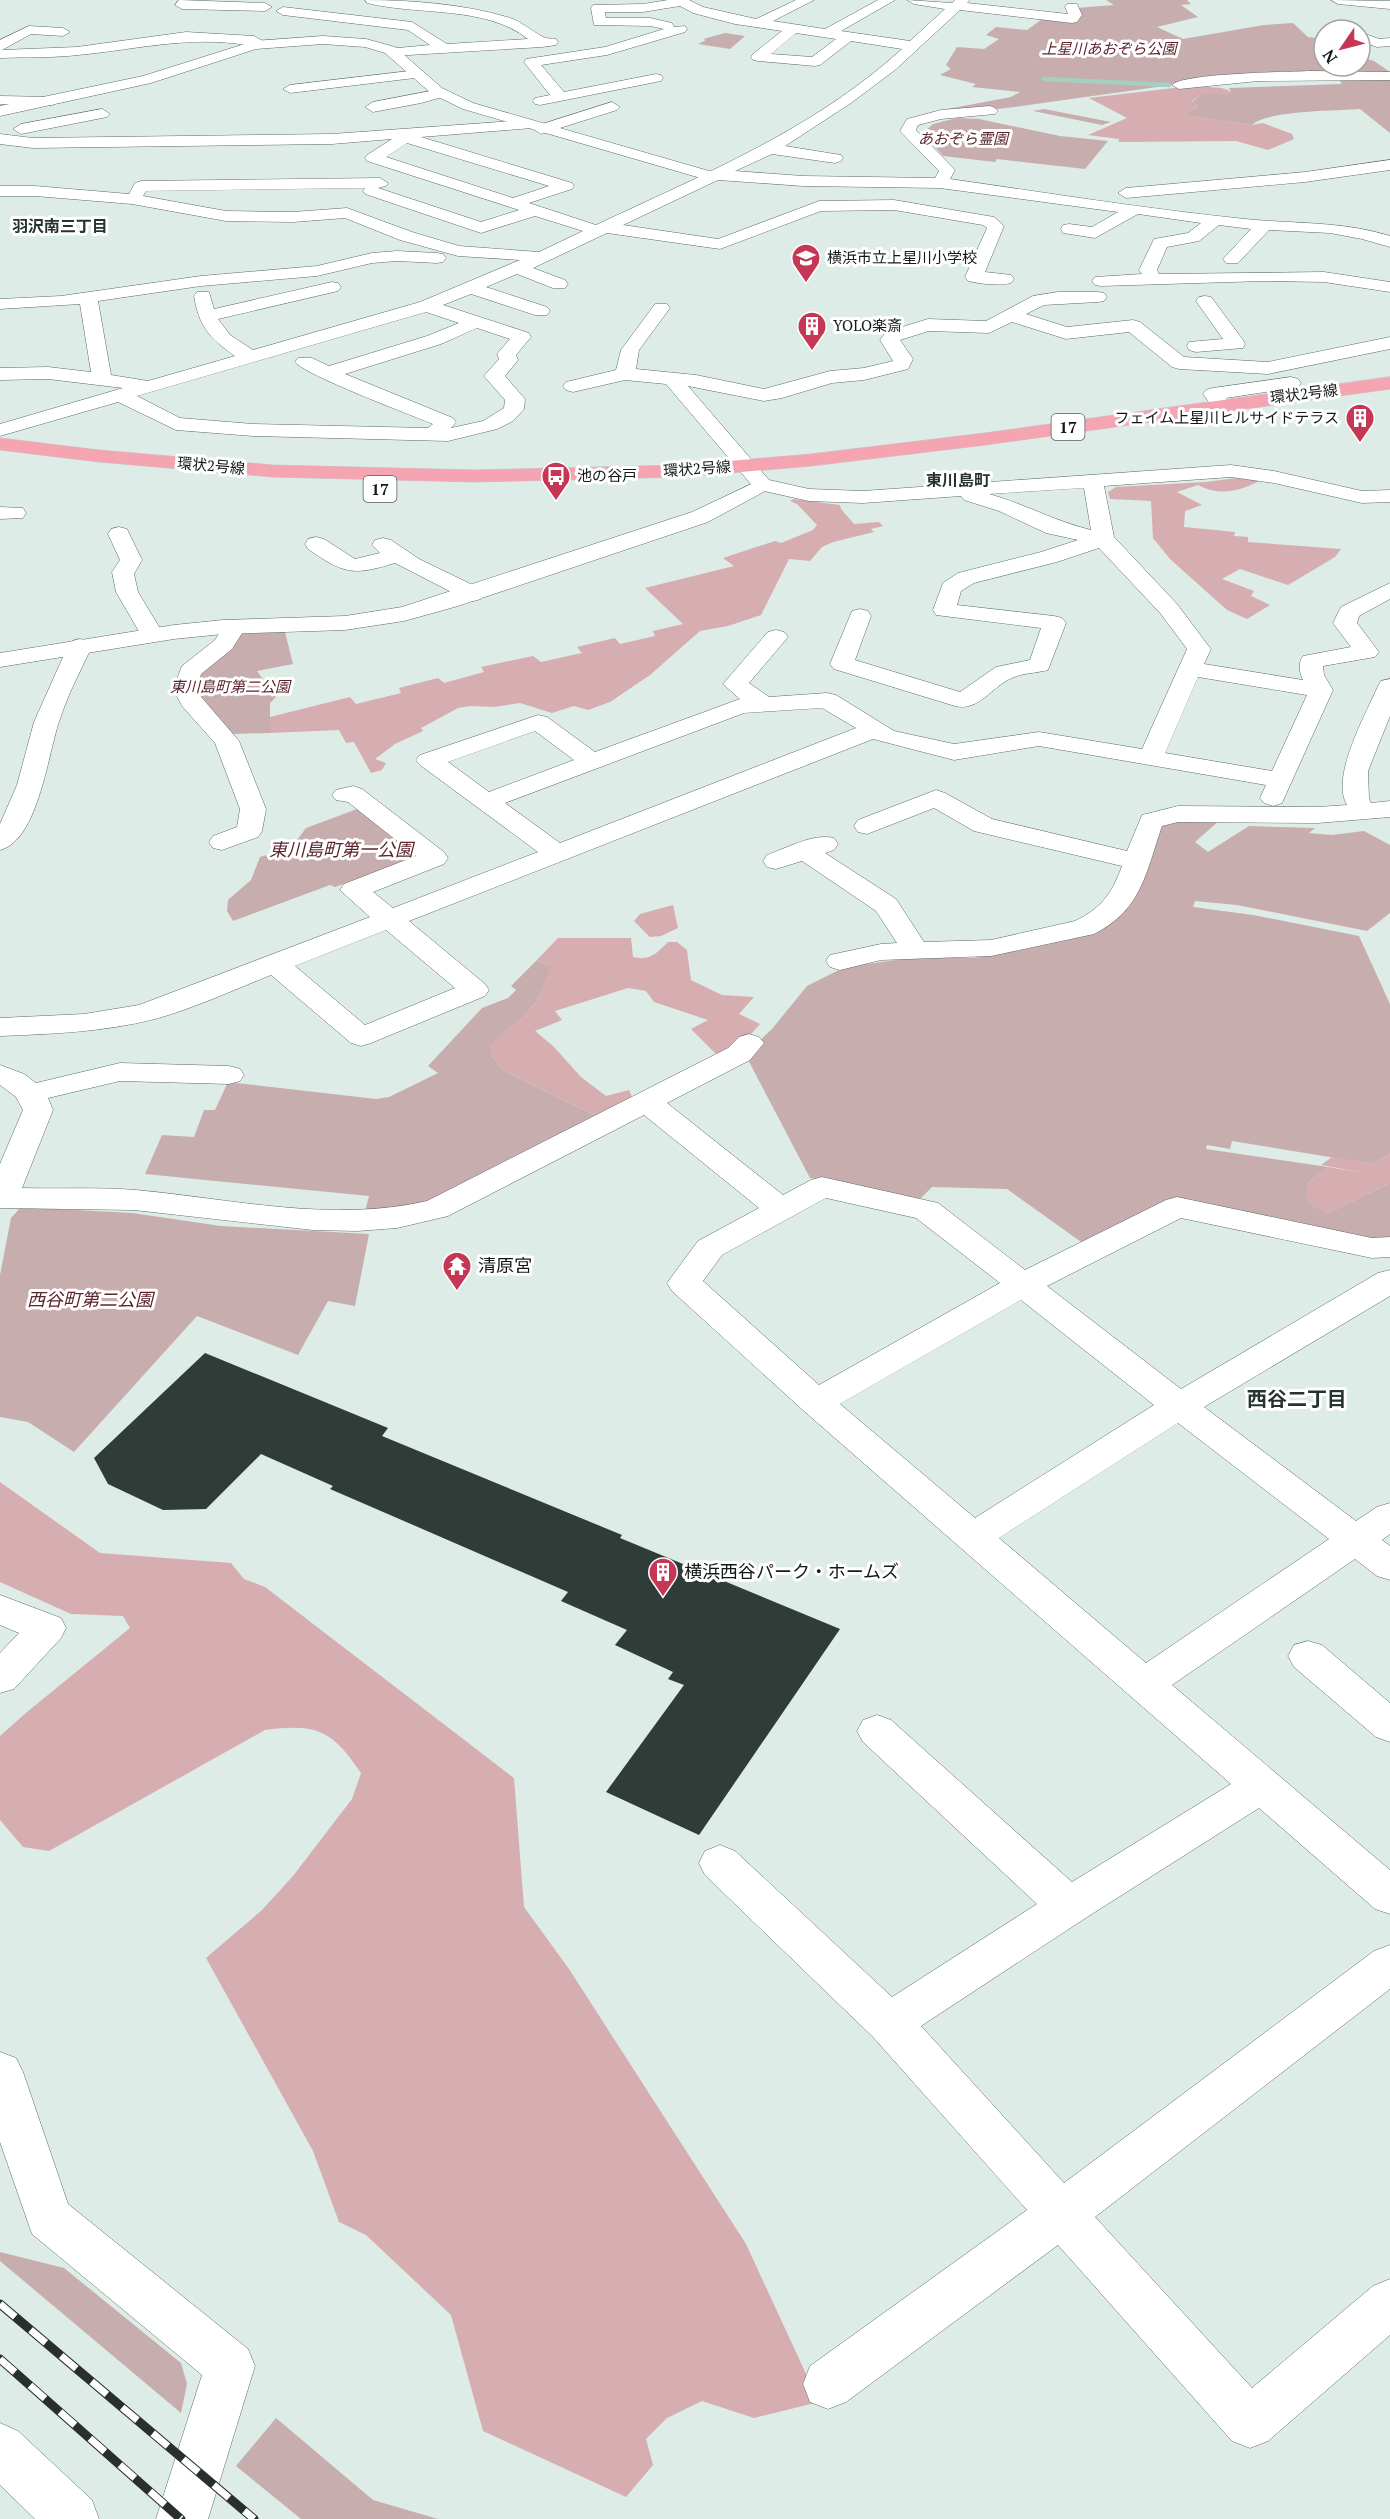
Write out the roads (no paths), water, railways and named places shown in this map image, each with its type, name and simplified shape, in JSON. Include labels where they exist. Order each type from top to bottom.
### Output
[{"type":"main road","name":"環状2号線","points":[[0,444],[204,466],[379,475],[579,475],[745,466],[986,439],[1390,382]]},
{"type":"main road","name":"17","points":[[877,472],[1109,441]]},
{"type":"main road","name":"環状2号線","points":[[0,461],[113,474],[278,487],[540,492],[762,485],[843,477]]},
{"type":"street","points":[[186,0],[182,5],[265,7]]},
{"type":"street","points":[[372,0],[408,6],[458,9],[499,17],[531,31],[547,43],[443,48],[392,58]]},
{"type":"street","points":[[759,23],[807,0]]},
{"type":"street","points":[[826,34],[888,0]]},
{"type":"street","points":[[914,0],[1072,19],[1075,15],[1072,8]]},
{"type":"street","points":[[560,97],[531,62],[607,51],[685,30],[650,22],[599,22],[598,9],[643,8],[680,1],[716,15],[913,46]]},
{"type":"street","points":[[771,3],[792,7]]},
{"type":"street","points":[[1338,3],[1390,4]]},
{"type":"street","points":[[0,430],[250,357],[291,356],[471,288],[770,149],[805,125],[854,101],[958,4]]},
{"type":"street","points":[[282,10],[412,26],[443,48]]},
{"type":"street","points":[[245,39],[259,28]]},
{"type":"street","points":[[794,28],[758,57],[815,63],[848,37]]},
{"type":"street","points":[[0,46],[29,30],[63,32]]},
{"type":"street","points":[[0,54],[76,51],[186,36],[245,39],[261,44]]},
{"type":"street","points":[[0,111],[146,80],[261,44],[348,40],[379,46],[441,93],[485,112],[712,175],[786,180],[940,183],[1264,225],[1330,228],[1383,239]]},
{"type":"street","points":[[0,70],[20,55]]},
{"type":"street","points":[[341,68],[299,74],[295,78],[297,88],[418,74]]},
{"type":"street","points":[[1179,85],[1215,79],[1254,77],[1390,75]]},
{"type":"street","points":[[485,112],[656,78]]},
{"type":"street","points":[[373,107],[441,93]]},
{"type":"street","points":[[0,100],[51,100]]},
{"type":"street","points":[[0,137],[33,143],[332,139],[410,135],[464,127],[534,127],[612,107]]},
{"type":"street","points":[[940,183],[946,170],[908,131],[912,122],[946,113],[990,111]]},
{"type":"street","points":[[0,137],[102,114]]},
{"type":"street","points":[[805,125],[834,128]]},
{"type":"street","points":[[513,203],[566,186],[410,135],[367,158],[398,166],[513,203],[602,229],[720,244],[819,206],[894,205],[988,221],[996,226],[974,277],[1005,279]]},
{"type":"street","points":[[0,137],[2,146],[28,159]]},
{"type":"street","points":[[226,216],[242,171],[249,140]]},
{"type":"street","points":[[770,149],[835,158]]},
{"type":"street","points":[[1059,199],[1345,165],[1390,165]]},
{"type":"street","points":[[347,213],[398,166]]},
{"type":"street","points":[[132,199],[141,186],[242,171],[375,187],[481,228],[537,210]]},
{"type":"street","points":[[55,193],[65,173]]},
{"type":"street","points":[[756,196],[786,180]]},
{"type":"street","points":[[4,194],[55,193],[132,199],[226,216],[293,217],[347,213],[406,236],[458,251],[529,262],[559,284]]},
{"type":"street","points":[[1069,229],[1095,233],[1135,209]]},
{"type":"street","points":[[1154,280],[1148,270],[1160,243],[1193,237],[1217,219]]},
{"type":"street","points":[[1232,260],[1264,225]]},
{"type":"street","points":[[1361,262],[1383,239]]},
{"type":"street","points":[[0,304],[88,297],[317,272],[372,258],[397,256],[529,262]]},
{"type":"street","points":[[386,274],[454,259]]},
{"type":"street","points":[[573,386],[625,374],[696,381],[751,394],[775,394],[830,377],[864,374],[901,365],[904,359],[888,340],[892,336],[928,326],[989,327],[1039,300],[1154,280],[1264,276],[1314,277],[1390,287]]},
{"type":"street","points":[[206,316],[352,282]]},
{"type":"street","points":[[201,285],[206,316],[216,334],[250,357]]},
{"type":"street","points":[[471,288],[541,311]]},
{"type":"street","points":[[0,291],[25,292],[23,303]]},
{"type":"street","points":[[88,297],[102,379]]},
{"type":"street","points":[[1161,347],[1236,344],[1205,301]]},
{"type":"street","points":[[120,394],[176,424],[253,430],[448,435],[490,425],[506,417],[514,409],[515,399],[494,376],[509,360],[506,354],[522,337],[426,306]]},
{"type":"street","points":[[625,374],[630,350],[661,308]]},
{"type":"street","points":[[1013,316],[1066,333],[1133,326],[1179,363],[1268,368],[1390,343]]},
{"type":"street","points":[[327,373],[434,340],[476,322]]},
{"type":"street","points":[[291,356],[446,422],[433,435]]},
{"type":"street","points":[[1221,405],[1213,394],[1307,381],[1390,362]]},
{"type":"street","points":[[0,374],[48,372],[146,386]]},
{"type":"street","points":[[671,378],[730,444],[762,485],[809,495],[837,497],[1094,482],[1231,471],[1274,477],[1362,497],[1390,496]]},
{"type":"street","points":[[1094,482],[1103,539]]},
{"type":"street","points":[[0,660],[152,635],[234,627],[370,620],[404,614],[473,594],[700,517],[762,485]]},
{"type":"street","points":[[945,490],[1007,506],[1054,528],[1103,539],[1169,609],[1199,649],[1150,758]]},
{"type":"street","points":[[119,534],[131,560],[129,567],[123,572],[127,592],[152,635]]},
{"type":"street","points":[[860,616],[842,664],[964,701],[1004,672],[1041,665],[1054,622],[944,610],[951,588],[966,578],[1049,557],[1103,539]]},
{"type":"street","points":[[316,544],[346,565],[356,567],[390,550],[473,594]]},
{"type":"street","points":[[1321,690],[1312,675],[1311,661],[1367,652],[1345,623],[1349,612],[1390,590]]},
{"type":"street","points":[[222,842],[249,831],[258,808],[227,741],[191,702],[185,689],[190,671],[224,645],[234,627]]},
{"type":"street","points":[[763,704],[735,684],[776,637]]},
{"type":"street","points":[[0,842],[13,828],[33,775],[47,722],[80,646]]},
{"type":"street","points":[[1191,669],[1321,690]]},
{"type":"street","points":[[1364,812],[1356,799],[1355,771],[1390,686]]},
{"type":"street","points":[[1267,814],[1321,690]]},
{"type":"street","points":[[485,802],[740,706],[827,700],[886,736],[954,752],[1039,739],[1281,780]]},
{"type":"street","points":[[557,853],[429,760],[538,722],[592,761]]},
{"type":"street","points":[[0,1027],[99,1023],[136,1017],[874,729]]},
{"type":"street","points":[[275,964],[361,1037],[475,990],[354,890],[435,858],[353,794],[345,795]]},
{"type":"street","points":[[867,826],[936,798],[983,825],[1136,861]]},
{"type":"street","points":[[840,960],[881,952],[991,948],[1084,928],[1096,922],[1125,896],[1151,821],[1178,814],[1318,815],[1390,809]]},
{"type":"street","points":[[776,861],[818,847],[886,905],[916,951]]},
{"type":"street","points":[[0,1074],[23,1084],[31,1093],[38,1110],[1,1198],[134,1200],[313,1220],[357,1221],[398,1218],[437,1209],[739,1054],[749,1043]]},
{"type":"street","points":[[31,1093],[120,1072],[228,1075]]},
{"type":"street","points":[[645,1101],[782,1210]]},
{"type":"street","points":[[1390,1566],[927,1210],[822,1187],[710,1248],[684,1282],[816,1402],[1390,1896]]},
{"type":"street","points":[[816,1402],[1023,1284],[1177,1207],[1372,1248],[1390,1247]]},
{"type":"street","points":[[973,1537],[1179,1406],[1390,1281]]},
{"type":"street","points":[[1143,1685],[1390,1516]]},
{"type":"street","points":[[0,1609],[47,1628],[0,1678]]},
{"type":"street","points":[[1308,1656],[1390,1725]]},
{"type":"street","points":[[877,1731],[1069,1906]]},
{"type":"street","points":[[889,2023],[1069,1906],[1261,1786]]},
{"type":"street","points":[[720,1863],[889,2023],[1250,2423],[1390,2303]]},
{"type":"street","points":[[828,2384],[1061,2214],[1390,1964]]},
{"type":"street","points":[[0,2072],[48,2218],[230,2366],[182,2519]]},
{"type":"street","points":[[0,2449],[73,2519]]},
{"type":"waterway","points":[[1044,79],[1169,85]]},
{"type":"railway","points":[[0,2304],[254,2519]]},
{"type":"railway","points":[[0,2359],[181,2519]]},
{"type":"place","name":"横浜市立上星川小学校","points":[[806,284]]},
{"type":"place","name":"YOLO楽斎","points":[[812,352]]},
{"type":"place","name":"フェイム上星川ヒルサイドテラス","points":[[1360,444]]},
{"type":"place","name":"池の谷戸","points":[[556,502]]},
{"type":"place","name":"清原宮","points":[[457,1292]]},
{"type":"place","name":"横浜西谷パーク・ホームズ","points":[[663,1598]]},
{"type":"district","name":"羽沢南三丁目","points":[[60,226]]},
{"type":"district","name":"東川島町","points":[[958,480]]},
{"type":"district","name":"西谷二丁目","points":[[1297,1399]]},
{"type":"park label","name":"上星川あおぞら公園","points":[[1109,49]]},
{"type":"park label","name":"あおぞら霊園","points":[[963,139]]},
{"type":"park label","name":"東川島町第二公園","points":[[230,687]]},
{"type":"park label","name":"東川島町第一公園","points":[[341,850]]},
{"type":"park label","name":"西谷町第二公園","points":[[90,1300]]}]
